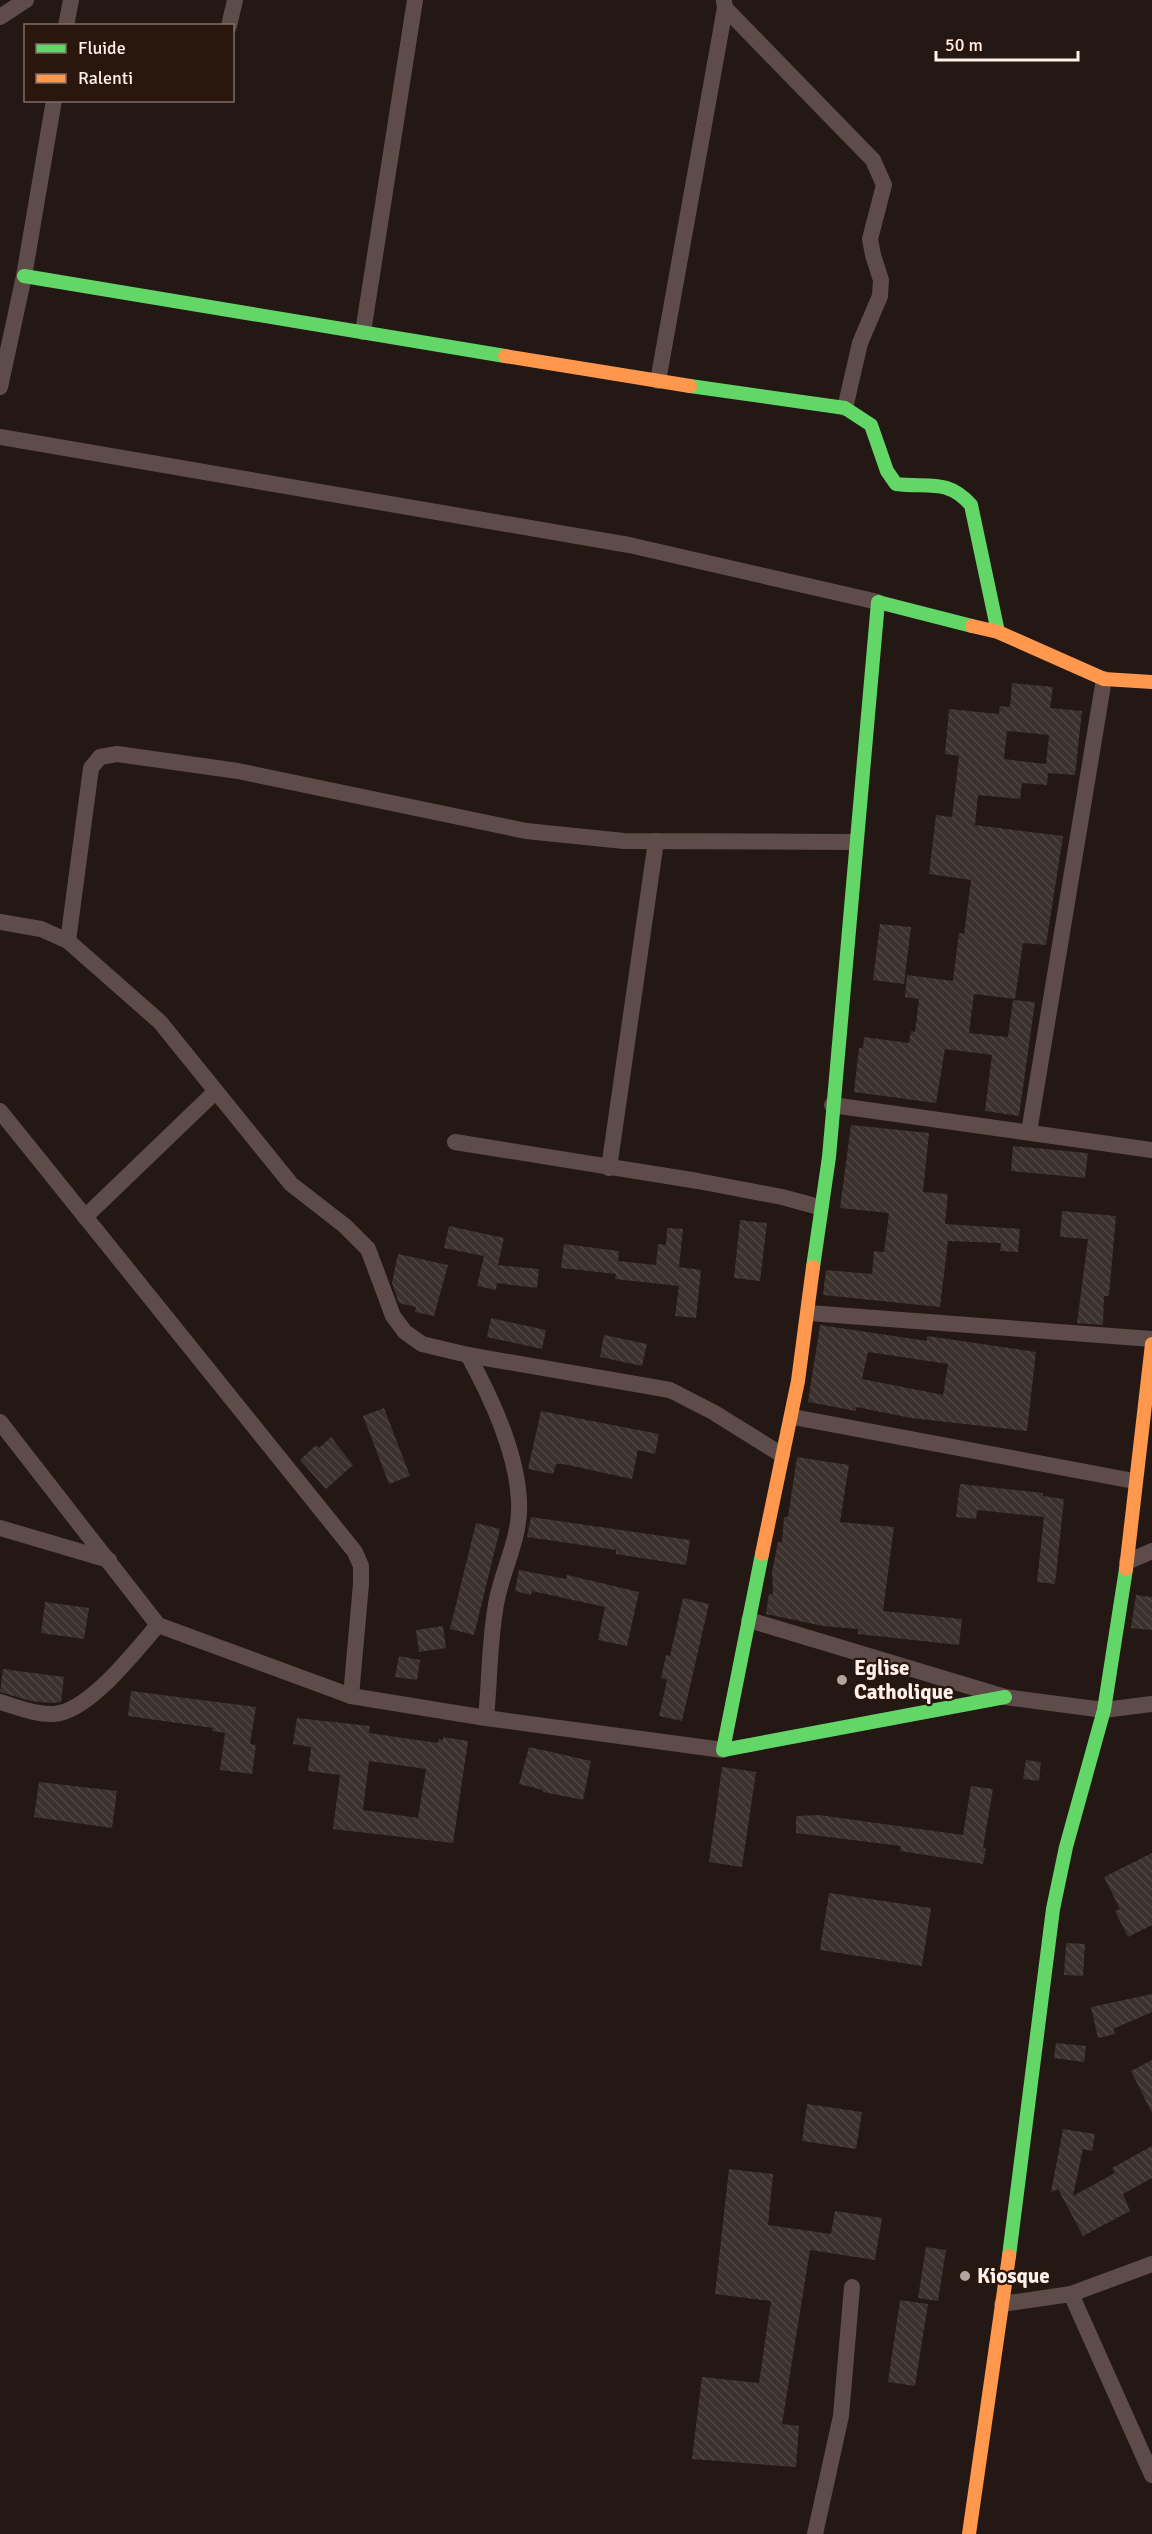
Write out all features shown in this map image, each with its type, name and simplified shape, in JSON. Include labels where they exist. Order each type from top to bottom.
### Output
[{"type":"street","points":[[0,16],[26,0]]},
{"type":"street","points":[[66,24],[71,0]]},
{"type":"street","points":[[229,24],[235,0]]},
{"type":"street","points":[[363,332],[415,0]]},
{"type":"street","points":[[658,381],[724,4]]},
{"type":"street","points":[[724,4],[873,160],[884,185],[870,238],[881,280],[880,296],[860,342],[845,408]]},
{"type":"street","points":[[0,387],[24,276],[54,102]]},
{"type":"street","points":[[24,276],[658,381],[845,408],[872,426],[887,471],[896,484],[946,485],[960,490],[971,505],[998,632]]},
{"type":"street","points":[[0,437],[629,545],[998,632],[1104,679],[1152,682]]},
{"type":"street","points":[[723,1750],[782,1455],[793,1417],[809,1313],[819,1207],[829,1157],[855,842],[878,602]]},
{"type":"street","points":[[1029,1132],[1104,679]]},
{"type":"street","points":[[68,941],[91,768],[100,757],[117,754],[238,771],[526,831],[624,841],[855,842]]},
{"type":"street","points":[[609,1168],[656,841]]},
{"type":"street","points":[[0,922],[41,928],[68,941],[160,1022],[291,1184],[345,1226],[368,1249],[393,1316],[405,1332],[422,1344],[468,1355],[670,1390],[713,1412],[782,1455]]},
{"type":"street","points":[[86,1217],[215,1092]]},
{"type":"street","points":[[832,1105],[1152,1150]]},
{"type":"street","points":[[0,1111],[355,1552],[361,1566],[361,1584],[351,1696]]},
{"type":"street","points":[[455,1142],[782,1197],[819,1207]]},
{"type":"street","points":[[809,1313],[1152,1342],[1134,1481],[1127,1562],[1104,1710],[1066,1847],[1053,1909],[1002,2304],[969,2534]]},
{"type":"street","points":[[468,1355],[488,1393],[513,1463],[519,1502],[517,1532],[496,1602],[486,1718]]},
{"type":"street","points":[[793,1417],[1134,1481]]},
{"type":"street","points":[[0,1422],[110,1560],[158,1626],[351,1696],[486,1718],[723,1750],[1005,1697]]},
{"type":"street","points":[[0,1528],[110,1560]]},
{"type":"street","points":[[1127,1562],[1152,1551]]},
{"type":"street","points":[[749,1620],[1005,1697],[1104,1710],[1152,1704]]},
{"type":"street","points":[[0,1702],[37,1712],[55,1714],[69,1709],[86,1699],[158,1626]]},
{"type":"street","points":[[1002,2304],[1071,2294],[1152,2264]]},
{"type":"street","points":[[815,2534],[841,2416],[852,2287]]},
{"type":"street","points":[[1071,2294],[1152,2475]]},
{"type":"building","points":[[1012,683],[1053,687],[1050,708],[1082,711],[1075,775],[1048,773],[1047,785],[1022,783],[1020,799],[978,795],[975,825],[1063,836],[1046,945],[1023,943],[1015,999],[974,994],[969,1033],[1008,1037],[1013,1000],[1035,1002],[1019,1116],[985,1111],[992,1055],[945,1049],[936,1103],[854,1092],[859,1048],[863,1048],[864,1037],[909,1043],[911,1031],[915,1032],[919,999],[905,997],[907,975],[953,981],[959,933],[964,934],[971,880],[929,874],[936,815],[952,817],[959,756],[945,754],[949,709],[999,714],[1000,706],[1010,707]],"holes":[[[1007,731],[1049,735],[1046,764],[1004,759]]]},
{"type":"building","points":[[880,924],[911,927],[904,984],[873,980]]},
{"type":"building","points":[[851,1125],[929,1133],[923,1192],[948,1194],[945,1224],[1020,1229],[1018,1252],[1000,1251],[1001,1243],[948,1241],[940,1307],[823,1295],[826,1270],[872,1274],[874,1251],[884,1252],[889,1213],[840,1208]]},
{"type":"building","points":[[1013,1146],[1088,1153],[1085,1178],[1011,1171]]},
{"type":"building","points":[[1062,1211],[1116,1216],[1109,1296],[1104,1296],[1103,1325],[1077,1323],[1088,1239],[1060,1237]]},
{"type":"building","points":[[740,1220],[767,1223],[760,1281],[734,1278]]},
{"type":"building","points":[[449,1226],[504,1238],[498,1265],[539,1269],[537,1288],[497,1283],[496,1290],[477,1286],[484,1256],[444,1248]]},
{"type":"building","points":[[667,1228],[683,1229],[679,1267],[701,1270],[696,1318],[675,1316],[679,1286],[615,1279],[616,1274],[561,1268],[564,1244],[619,1251],[618,1261],[656,1265],[658,1244],[666,1245]]},
{"type":"building","points":[[398,1254],[448,1265],[434,1316],[415,1312],[416,1307],[399,1303],[392,1283]]},
{"type":"building","points":[[491,1318],[546,1330],[542,1349],[487,1337]]},
{"type":"building","points":[[820,1325],[927,1341],[927,1336],[1036,1352],[1027,1431],[911,1418],[856,1407],[856,1411],[808,1402]],"holes":[[[868,1352],[948,1364],[943,1395],[862,1379]]]},
{"type":"building","points":[[604,1335],[647,1344],[642,1366],[600,1357]]},
{"type":"building","points":[[384,1408],[410,1476],[389,1484],[363,1416]]},
{"type":"building","points":[[541,1411],[659,1434],[655,1454],[638,1450],[632,1479],[563,1464],[556,1464],[553,1474],[528,1469]]},
{"type":"building","points":[[331,1437],[353,1465],[326,1489],[300,1460],[316,1445],[319,1448]]},
{"type":"building","points":[[797,1457],[849,1465],[840,1522],[894,1527],[883,1611],[962,1619],[959,1645],[858,1634],[858,1629],[823,1626],[766,1614],[769,1594],[773,1594],[772,1572],[778,1542],[782,1542],[784,1517],[788,1517]]},
{"type":"building","points":[[960,1484],[1043,1493],[1043,1496],[1064,1499],[1055,1584],[1037,1582],[1044,1517],[977,1510],[976,1519],[956,1517]]},
{"type":"building","points":[[531,1517],[690,1540],[686,1565],[616,1554],[616,1550],[527,1537]]},
{"type":"building","points":[[476,1523],[500,1529],[474,1635],[450,1629]]},
{"type":"building","points":[[519,1570],[566,1579],[567,1575],[639,1592],[627,1646],[598,1640],[605,1607],[532,1591],[531,1595],[515,1591]]},
{"type":"building","points":[[1136,1595],[1152,1597],[1152,1630],[1131,1628]]},
{"type":"building","points":[[683,1598],[709,1604],[682,1721],[659,1716],[667,1680],[661,1678],[666,1655],[670,1656]]},
{"type":"building","points":[[45,1602],[89,1608],[84,1639],[41,1633]]},
{"type":"building","points":[[443,1626],[446,1648],[419,1652],[416,1630]]},
{"type":"building","points":[[399,1656],[420,1660],[417,1680],[395,1677]]},
{"type":"building","points":[[3,1669],[64,1677],[61,1702],[31,1701],[0,1692]]},
{"type":"building","points":[[131,1691],[256,1707],[250,1744],[256,1745],[252,1774],[220,1770],[225,1733],[212,1731],[213,1728],[128,1716]]},
{"type":"building","points":[[297,1718],[370,1726],[369,1733],[438,1743],[439,1739],[443,1740],[443,1737],[468,1741],[453,1843],[333,1829],[340,1775],[308,1771],[311,1747],[293,1744]],"holes":[[[369,1761],[426,1769],[418,1818],[363,1810]]]},
{"type":"building","points":[[529,1747],[591,1761],[583,1800],[543,1792],[543,1790],[519,1784]]},
{"type":"building","points":[[1026,1760],[1041,1762],[1039,1781],[1023,1779]]},
{"type":"building","points":[[722,1767],[756,1772],[742,1867],[709,1862]]},
{"type":"building","points":[[39,1782],[117,1791],[112,1828],[34,1817]]},
{"type":"building","points":[[971,1786],[993,1789],[983,1848],[986,1849],[983,1864],[900,1851],[901,1846],[796,1833],[796,1816],[819,1815],[963,1835]]},
{"type":"building","points":[[1152,1853],[1152,1925],[1128,1937],[1115,1911],[1120,1909],[1104,1877]]},
{"type":"building","points":[[829,1893],[931,1908],[922,1966],[820,1950]]},
{"type":"building","points":[[1066,1943],[1085,1944],[1083,1976],[1064,1975]]},
{"type":"building","points":[[1152,1994],[1152,2012],[1113,2029],[1115,2034],[1098,2038],[1091,2007]]},
{"type":"building","points":[[1056,2043],[1086,2046],[1084,2062],[1054,2058]]},
{"type":"building","points":[[1152,2060],[1152,2113],[1131,2071]]},
{"type":"building","points":[[807,2104],[862,2112],[856,2149],[802,2141]]},
{"type":"building","points":[[1063,2129],[1095,2134],[1092,2151],[1083,2149],[1073,2196],[1115,2173],[1112,2168],[1152,2146],[1152,2178],[1123,2194],[1130,2211],[1083,2236],[1058,2189],[1051,2192]]},
{"type":"building","points":[[729,2169],[773,2174],[768,2225],[831,2234],[835,2211],[882,2218],[875,2260],[810,2250],[782,2424],[799,2426],[796,2467],[692,2459],[702,2377],[759,2383],[771,2301],[715,2294]]},
{"type":"building","points":[[926,2247],[946,2250],[938,2301],[918,2298]]},
{"type":"building","points":[[900,2300],[928,2304],[915,2386],[888,2382]]},
{"type":"traffic: fast","points":[[24,276],[505,356]]},
{"type":"traffic: fast","points":[[690,386],[845,408],[871,425],[887,471],[896,484],[936,486],[954,491],[962,497],[971,505],[998,632]]},
{"type":"traffic: fast","points":[[813,1267],[829,1157],[878,602],[972,626]]},
{"type":"traffic: fast","points":[[762,1554],[723,1750],[1005,1697]]},
{"type":"traffic: fast","points":[[1009,2256],[1053,1909],[1066,1847],[1104,1710],[1126,1569]]},
{"type":"traffic: slow","points":[[505,356],[690,386]]},
{"type":"traffic: slow","points":[[972,626],[998,632],[1104,679],[1152,682]]},
{"type":"traffic: slow","points":[[762,1554],[798,1381],[813,1267]]},
{"type":"traffic: slow","points":[[1126,1569],[1152,1344]]},
{"type":"traffic: slow","points":[[969,2534],[1009,2256]]},
{"type":"place","name":"Eglise Catholique","points":[[842,1680]]},
{"type":"place","name":"Kiosque","points":[[965,2276]]}]
